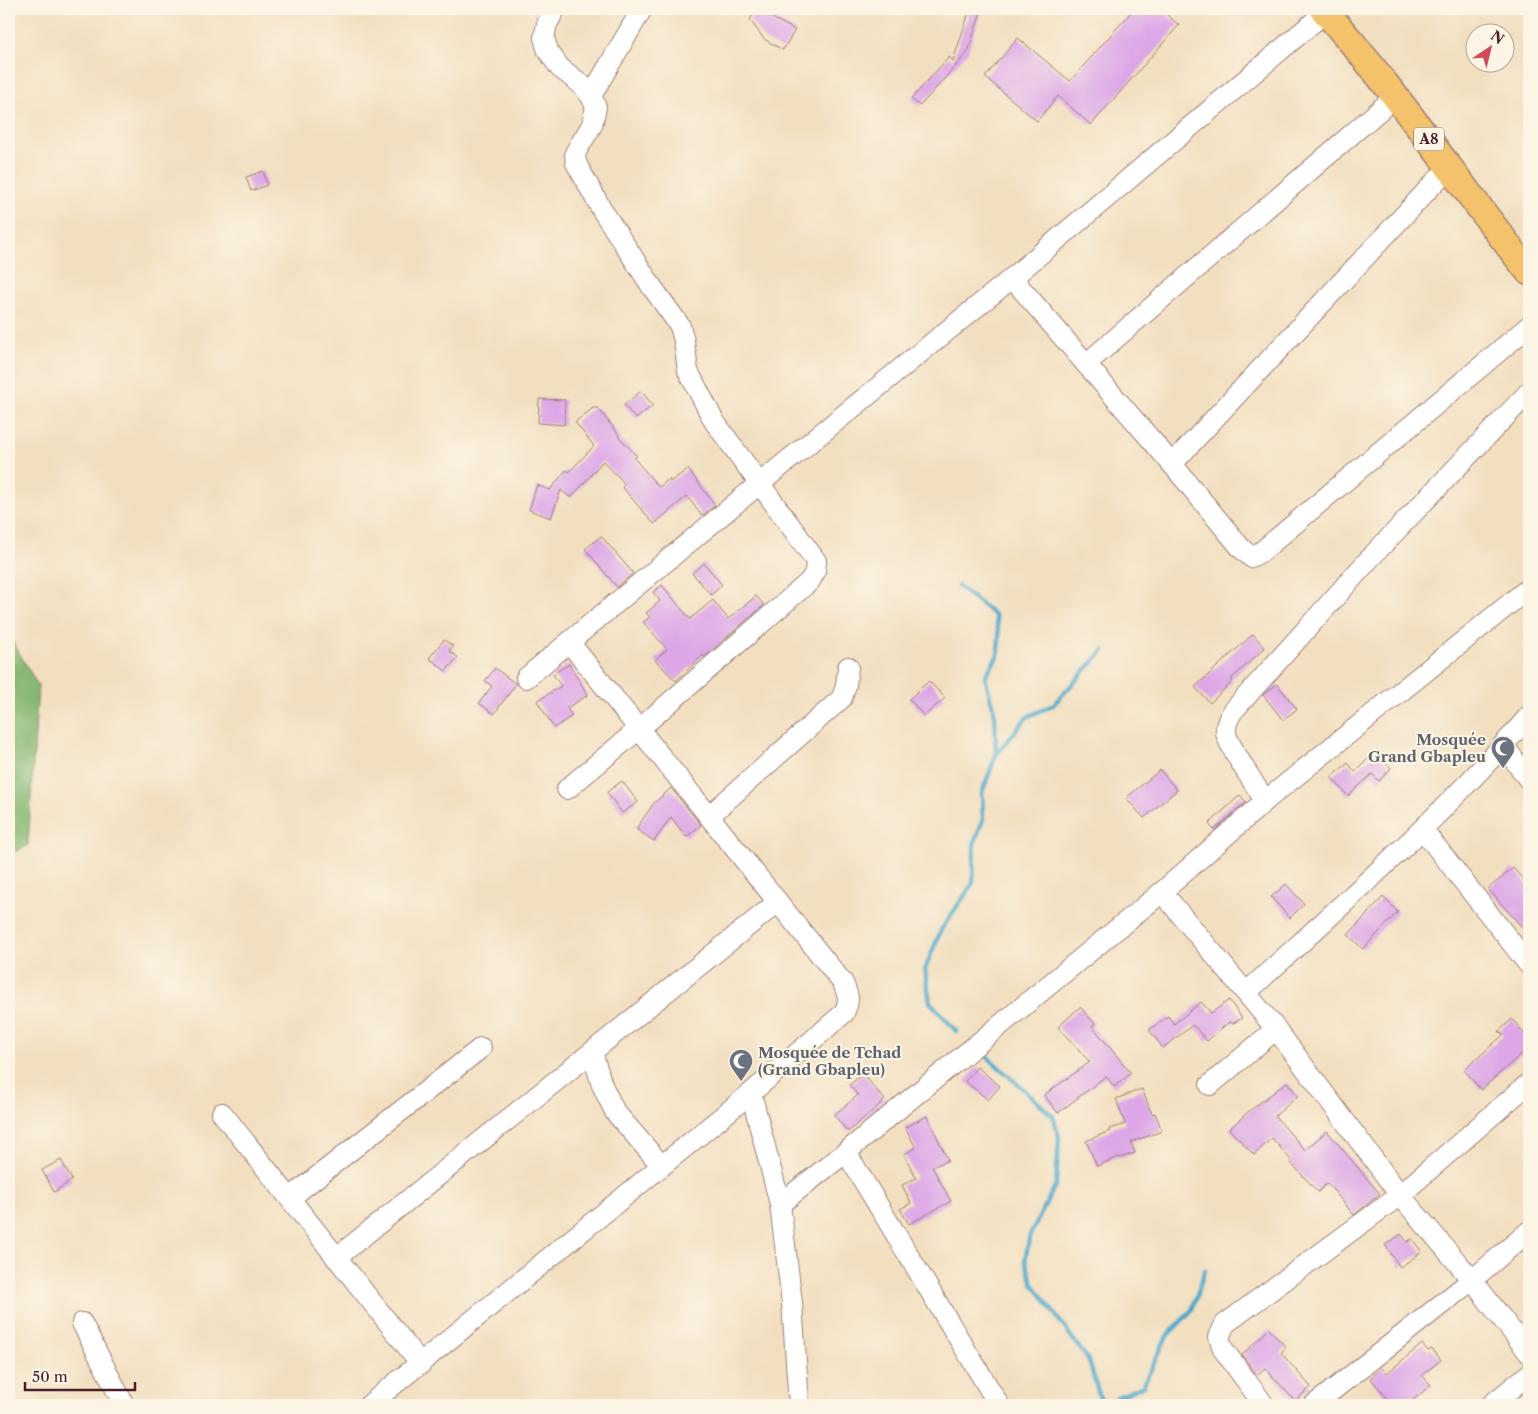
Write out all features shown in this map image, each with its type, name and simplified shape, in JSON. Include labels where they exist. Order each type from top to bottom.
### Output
[{"type":"main road","name":"A8","points":[[1326,10],[1396,96],[1529,272]]},
{"type":"street","points":[[555,9],[547,24],[544,38],[548,51],[560,68],[581,84],[592,96],[596,106],[592,125],[575,153],[576,163],[617,233],[680,326],[688,371],[714,421],[816,561],[815,572],[810,581],[567,789]]},
{"type":"street","points":[[592,96],[642,9]]},
{"type":"street","points":[[526,678],[1012,278],[1326,10]]},
{"type":"street","points":[[1086,364],[1396,96]]},
{"type":"street","points":[[1172,464],[1450,166]]},
{"type":"street","points":[[1012,278],[1172,464],[1241,548],[1251,557],[1261,552],[1529,326]]},
{"type":"street","points":[[1265,801],[1231,745],[1226,732],[1230,715],[1372,556],[1529,392]]},
{"type":"street","points":[[780,1204],[1162,892],[1265,801],[1529,588]]},
{"type":"street","points":[[369,1405],[751,1093],[844,1013],[849,1002],[848,993],[843,983],[569,642]]},
{"type":"street","points":[[709,816],[842,698],[848,667]]},
{"type":"street","points":[[1247,992],[1423,830],[1504,746],[1529,716]]},
{"type":"street","points":[[1504,746],[1529,780]]},
{"type":"street","points":[[1423,830],[1529,965]]},
{"type":"street","points":[[1162,892],[1247,992],[1400,1195],[1472,1280],[1529,1353]]},
{"type":"street","points":[[336,1258],[778,902]]},
{"type":"street","points":[[1210,1085],[1276,1029]]},
{"type":"street","points":[[290,1198],[481,1048]]},
{"type":"street","points":[[592,1052],[602,1086],[615,1112],[662,1166]]},
{"type":"street","points":[[1264,1405],[1222,1349],[1219,1337],[1225,1324],[1400,1195],[1529,1083]]},
{"type":"street","points":[[751,1093],[780,1204],[792,1303],[799,1405]]},
{"type":"street","points":[[222,1113],[421,1364]]},
{"type":"street","points":[[846,1152],[999,1405]]},
{"type":"street","points":[[1314,1405],[1472,1280],[1529,1231]]},
{"type":"street","points":[[82,1323],[124,1405]]},
{"type":"street","points":[[1491,1405],[1529,1374]]},
{"type":"green space","points":[[9,635],[38,686],[28,845],[9,855]]},
{"type":"building","points":[[756,9],[795,30],[783,50],[764,39],[750,20]]},
{"type":"building","points":[[970,9],[982,9],[968,52],[920,106],[911,99],[949,57],[953,61]]},
{"type":"building","points":[[1134,9],[1160,9],[1179,25],[1091,125],[1058,96],[1037,121],[985,77],[1018,38],[1070,81]]},
{"type":"building","points":[[263,171],[267,185],[251,191],[246,177]]},
{"type":"building","points":[[641,391],[653,405],[636,419],[624,405]]},
{"type":"building","points":[[539,399],[565,400],[564,425],[538,423]]},
{"type":"building","points":[[593,408],[598,408],[618,436],[637,456],[634,458],[659,487],[669,479],[670,482],[688,469],[715,505],[702,516],[687,496],[654,524],[622,487],[625,484],[603,461],[571,498],[561,490],[551,518],[529,510],[537,485],[550,490],[566,470],[569,472],[594,446],[575,422]]},
{"type":"building","points":[[601,536],[633,573],[617,587],[585,549]]},
{"type":"building","points":[[704,563],[722,585],[711,595],[692,573]]},
{"type":"building","points":[[662,585],[690,619],[713,600],[728,619],[756,596],[764,605],[704,657],[703,655],[676,681],[655,660],[667,649],[643,622],[650,617],[646,613],[660,601],[653,592]]},
{"type":"building","points":[[1253,634],[1265,648],[1231,679],[1233,681],[1210,703],[1195,687]]},
{"type":"building","points":[[444,640],[453,646],[449,651],[458,657],[446,671],[429,658]]},
{"type":"building","points":[[569,664],[588,695],[567,708],[572,716],[554,728],[537,701],[561,686],[553,674]]},
{"type":"building","points":[[495,668],[516,684],[494,714],[479,703],[492,686],[485,681]]},
{"type":"building","points":[[929,681],[945,698],[924,716],[909,699]]},
{"type":"building","points":[[1277,684],[1297,709],[1283,720],[1263,695]]},
{"type":"building","points":[[1375,752],[1391,768],[1379,781],[1372,774],[1348,796],[1331,777],[1348,763],[1355,772]]},
{"type":"building","points":[[1160,770],[1177,790],[1144,818],[1126,798]]},
{"type":"building","points":[[622,781],[638,802],[622,813],[607,792]]},
{"type":"building","points":[[671,788],[701,825],[686,837],[671,817],[654,841],[636,829],[654,803]]},
{"type":"building","points":[[1240,795],[1246,802],[1214,830],[1209,824]]},
{"type":"building","points":[[1513,868],[1529,886],[1529,935],[1488,889]]},
{"type":"building","points":[[1286,884],[1304,904],[1290,918],[1271,897]]},
{"type":"building","points":[[1383,897],[1398,912],[1363,949],[1348,935]]},
{"type":"building","points":[[1229,1000],[1242,1018],[1232,1024],[1230,1021],[1207,1041],[1193,1025],[1163,1048],[1149,1030],[1168,1016],[1174,1024],[1201,1002],[1211,1013]]},
{"type":"building","points":[[1080,1007],[1095,1024],[1092,1026],[1131,1073],[1114,1087],[1106,1076],[1058,1113],[1044,1095],[1090,1062],[1058,1027]]},
{"type":"building","points":[[1512,1019],[1529,1039],[1529,1064],[1521,1054],[1481,1090],[1464,1070],[1503,1035],[1499,1031]]},
{"type":"building","points":[[977,1067],[1000,1086],[988,1100],[965,1081]]},
{"type":"building","points":[[863,1074],[885,1100],[848,1132],[834,1115],[858,1095],[849,1085]]},
{"type":"building","points":[[1287,1082],[1298,1096],[1275,1116],[1305,1150],[1327,1131],[1380,1194],[1354,1215],[1327,1183],[1318,1192],[1290,1162],[1292,1161],[1272,1138],[1254,1155],[1229,1129]]},
{"type":"building","points":[[1142,1089],[1152,1114],[1155,1113],[1162,1131],[1131,1142],[1135,1153],[1118,1157],[1097,1166],[1086,1141],[1110,1131],[1109,1129],[1125,1124],[1116,1099]]},
{"type":"building","points":[[927,1116],[948,1160],[932,1167],[951,1201],[909,1224],[900,1209],[911,1203],[902,1185],[916,1178],[904,1154],[916,1148],[905,1127]]},
{"type":"building","points":[[61,1160],[72,1180],[54,1192],[42,1170]]},
{"type":"building","points":[[1401,1234],[1407,1242],[1412,1239],[1422,1252],[1400,1267],[1385,1245]]},
{"type":"building","points":[[1269,1329],[1286,1347],[1281,1353],[1311,1387],[1295,1401],[1265,1368],[1257,1375],[1242,1355]]},
{"type":"building","points":[[1422,1344],[1428,1351],[1432,1349],[1441,1360],[1422,1375],[1431,1385],[1407,1405],[1393,1405],[1370,1378],[1382,1368],[1387,1373]]},
{"type":"waterway","points":[[956,1031],[930,1002],[925,969],[941,930],[973,883],[974,844],[983,819],[982,793],[996,755],[995,715],[985,677],[998,655],[999,635],[995,615],[958,586]]},
{"type":"waterway","points":[[996,755],[1027,717],[1053,705],[1104,650]]},
{"type":"waterway","points":[[982,1052],[1053,1116],[1059,1137],[1056,1184],[1030,1235],[1025,1260],[1033,1284],[1089,1361],[1102,1405]]},
{"type":"waterway","points":[[1105,1405],[1143,1386],[1167,1336],[1192,1310],[1205,1270]]},
{"type":"place","name":"Mosquée Grand Gbapleu","points":[[1503,769]]},
{"type":"place","name":"Mosquée de Tchad (Grand Gbapleu)","points":[[741,1082]]}]
